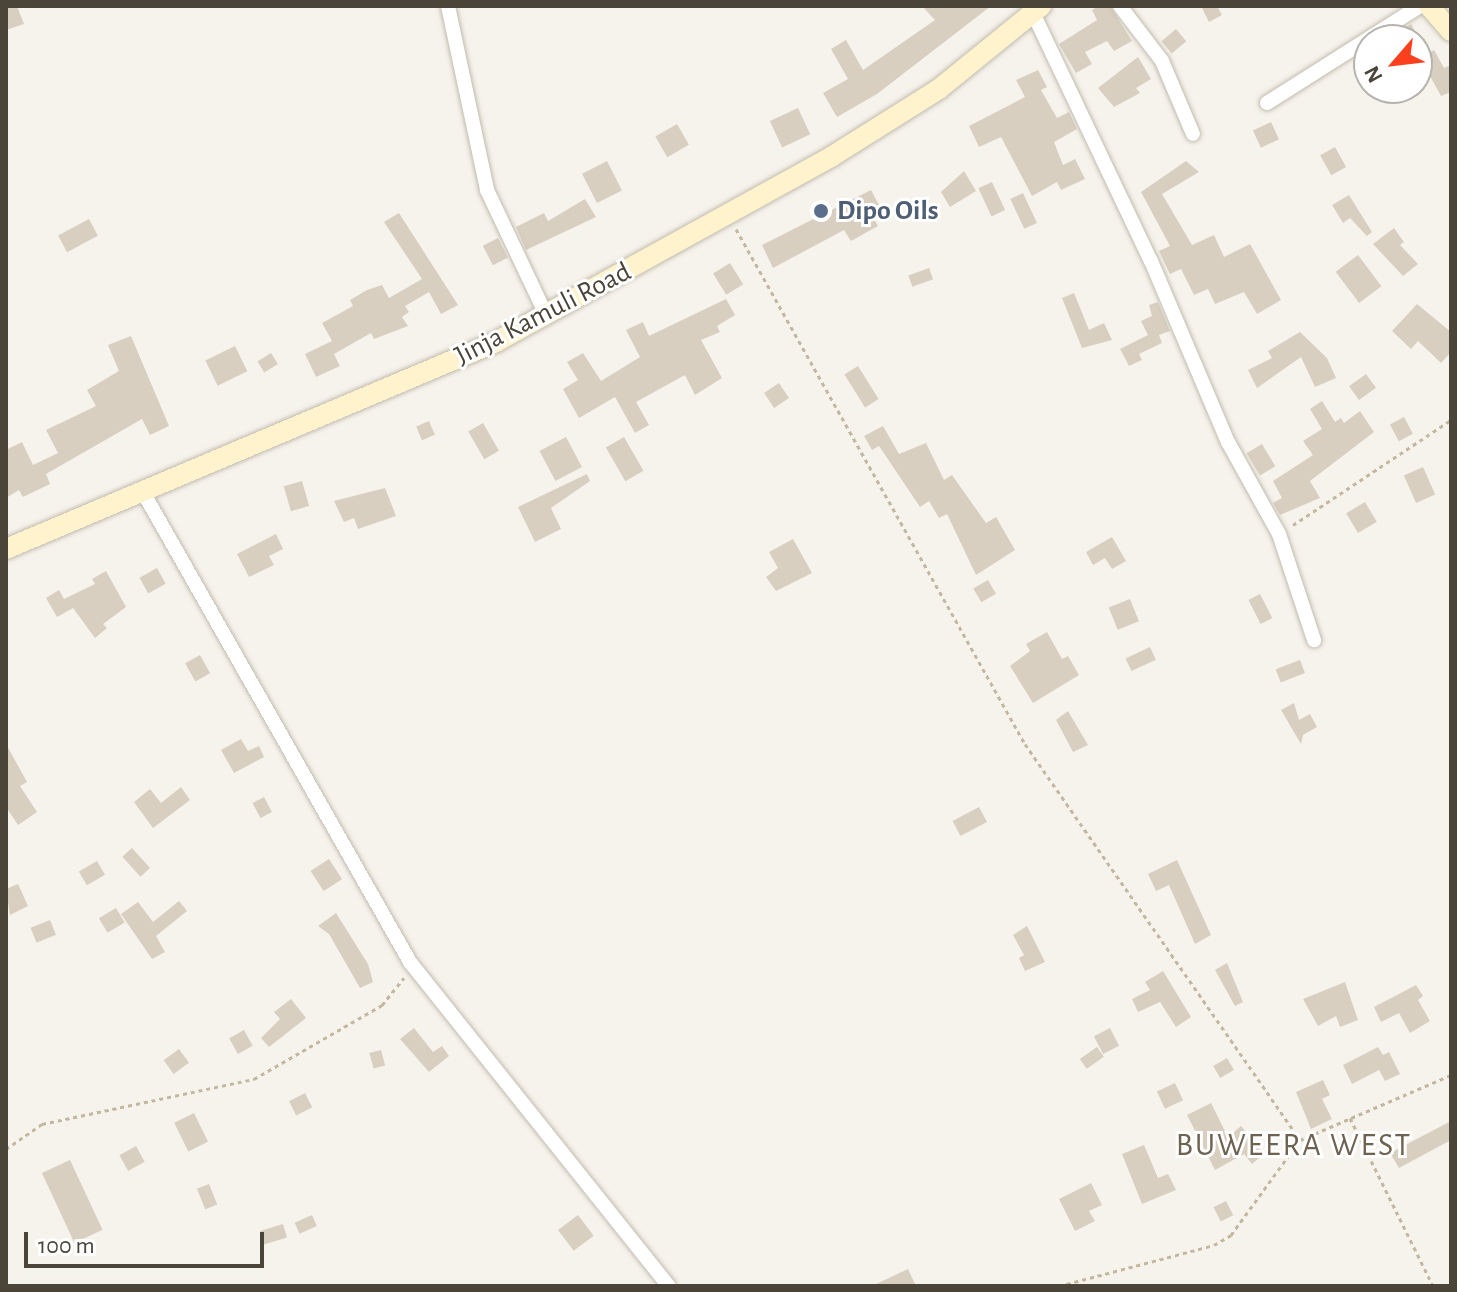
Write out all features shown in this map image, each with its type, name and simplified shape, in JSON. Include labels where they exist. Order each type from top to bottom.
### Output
[{"type":"main road","points":[[1429,6],[1451,31]]},
{"type":"main road","name":"Jinja Kamuli Road","points":[[6,549],[337,412],[546,315],[728,215],[939,89],[1038,10]]},
{"type":"street","points":[[448,6],[487,190],[546,315]]},
{"type":"street","points":[[1120,6],[1162,61],[1193,134]]},
{"type":"street","points":[[1267,103],[1420,6]]},
{"type":"street","points":[[1038,10],[1228,442],[1279,534],[1314,640]]},
{"type":"street","points":[[143,492],[410,962],[669,1286]]},
{"type":"path","points":[[728,215],[1025,744],[1300,1140]]},
{"type":"path","points":[[1279,534],[1451,420]]},
{"type":"path","points":[[6,1149],[42,1124],[254,1079],[382,1005],[400,988],[410,962]]},
{"type":"path","points":[[1059,1286],[1175,1259],[1231,1235],[1300,1140],[1451,1075]]},
{"type":"path","points":[[1350,1118],[1433,1286]]},
{"type":"building","points":[[6,6],[17,6],[24,24],[6,30]]},
{"type":"building","points":[[922,6],[991,6],[877,94],[837,117],[823,93],[848,79],[831,49],[846,40],[863,70],[935,20]]},
{"type":"building","points":[[1110,6],[1132,41],[1114,51],[1107,41],[1085,52],[1092,64],[1076,73],[1059,44],[1097,20],[1092,10]]},
{"type":"building","points":[[1201,6],[1217,6],[1222,15],[1209,22]]},
{"type":"building","points":[[1176,29],[1186,41],[1172,53],[1161,41]]},
{"type":"building","points":[[1433,51],[1444,68],[1451,65],[1451,92],[1441,96],[1433,82]]},
{"type":"building","points":[[1138,57],[1151,79],[1136,88],[1140,93],[1114,107],[1098,88]]},
{"type":"building","points":[[1038,70],[1047,87],[1041,90],[1057,118],[1069,112],[1077,129],[1054,142],[1063,165],[1075,159],[1085,179],[1061,190],[1057,182],[1032,196],[1001,137],[979,147],[969,126],[1025,97],[1016,80]]},
{"type":"building","points":[[798,108],[810,134],[782,147],[770,121]]},
{"type":"building","points":[[1271,122],[1279,139],[1261,148],[1253,130]]},
{"type":"building","points":[[677,124],[689,145],[667,157],[655,136]]},
{"type":"building","points":[[1335,147],[1346,167],[1331,175],[1320,155]]},
{"type":"building","points":[[607,161],[622,190],[597,203],[582,174]]},
{"type":"building","points":[[1186,161],[1199,172],[1162,194],[1192,245],[1214,235],[1224,257],[1250,244],[1281,300],[1257,314],[1244,292],[1215,304],[1208,289],[1194,295],[1181,269],[1170,274],[1159,251],[1170,246],[1141,192]]},
{"type":"building","points":[[964,171],[976,191],[950,207],[941,192]]},
{"type":"building","points":[[992,182],[1005,210],[992,216],[978,188]]},
{"type":"building","points":[[871,190],[880,207],[870,212],[878,226],[851,241],[844,230],[773,268],[762,245]]},
{"type":"building","points":[[1023,193],[1037,223],[1024,229],[1010,199]]},
{"type":"building","points":[[1349,195],[1372,232],[1367,236],[1350,218],[1343,223],[1332,205]]},
{"type":"building","points":[[585,199],[596,217],[526,250],[516,227],[544,213],[548,221]]},
{"type":"building","points":[[399,213],[458,305],[441,314],[429,292],[405,306],[409,312],[402,317],[408,326],[374,339],[371,333],[334,354],[340,366],[316,377],[305,354],[332,341],[322,323],[353,306],[350,300],[367,290],[382,285],[389,298],[422,279],[384,222]]},
{"type":"building","points":[[89,219],[98,236],[67,252],[58,235]]},
{"type":"building","points":[[1394,228],[1404,242],[1400,245],[1418,264],[1403,276],[1373,244]]},
{"type":"building","points":[[498,238],[508,258],[493,265],[483,246]]},
{"type":"building","points":[[1358,255],[1381,286],[1359,303],[1336,272]]},
{"type":"building","points":[[730,263],[743,284],[726,295],[713,274]]},
{"type":"building","points":[[929,268],[933,279],[912,287],[908,276]]},
{"type":"building","points":[[1074,293],[1089,330],[1104,323],[1112,340],[1082,348],[1062,298]]},
{"type":"building","points":[[726,299],[735,315],[717,326],[720,332],[701,340],[722,378],[695,395],[685,375],[636,402],[649,425],[635,433],[615,397],[579,418],[563,389],[578,380],[567,362],[583,353],[601,381],[640,357],[626,330],[643,322],[649,336]]},
{"type":"building","points":[[1158,302],[1170,331],[1159,335],[1162,343],[1139,354],[1142,360],[1129,366],[1120,349],[1148,335],[1141,321],[1152,316],[1149,305]]},
{"type":"building","points":[[1417,304],[1451,332],[1451,352],[1441,363],[1418,341],[1411,349],[1392,331]]},
{"type":"building","points":[[1300,332],[1327,358],[1336,378],[1315,387],[1301,357],[1257,388],[1248,370],[1272,358],[1268,351]]},
{"type":"building","points":[[131,336],[169,426],[150,435],[142,419],[46,474],[50,484],[23,497],[19,490],[6,498],[6,450],[22,442],[33,465],[58,453],[46,430],[96,406],[87,390],[119,371],[108,345]]},
{"type":"building","points":[[235,346],[247,371],[218,386],[205,360]]},
{"type":"building","points":[[271,353],[278,364],[264,373],[257,361]]},
{"type":"building","points":[[858,366],[879,399],[865,408],[844,374]]},
{"type":"building","points":[[1366,374],[1376,388],[1359,400],[1349,386]]},
{"type":"building","points":[[779,383],[789,398],[774,408],[764,393]]},
{"type":"building","points":[[1322,401],[1335,422],[1341,418],[1344,423],[1360,411],[1374,432],[1310,481],[1320,498],[1280,515],[1273,503],[1282,498],[1273,481],[1313,455],[1303,441],[1322,429],[1310,409]]},
{"type":"building","points":[[1404,417],[1413,434],[1399,441],[1390,425]]},
{"type":"building","points":[[429,421],[435,435],[422,440],[416,426]]},
{"type":"building","points":[[483,423],[499,451],[484,459],[468,432]]},
{"type":"building","points":[[883,426],[899,454],[926,443],[944,480],[952,475],[986,523],[996,517],[1015,550],[976,575],[947,514],[939,518],[929,501],[920,507],[879,446],[872,450],[864,436]]},
{"type":"building","points":[[566,437],[582,467],[555,481],[540,451]]},
{"type":"building","points":[[624,437],[644,471],[625,481],[606,447]]},
{"type":"building","points":[[1262,444],[1275,466],[1260,476],[1247,453]]},
{"type":"building","points":[[1423,467],[1435,494],[1416,503],[1404,476]]},
{"type":"building","points":[[587,474],[590,481],[551,508],[561,529],[535,542],[518,507]]},
{"type":"building","points":[[302,481],[309,506],[291,511],[284,486]]},
{"type":"building","points":[[385,488],[396,516],[358,529],[354,518],[344,522],[334,501]]},
{"type":"building","points":[[1365,502],[1377,522],[1358,533],[1346,513]]},
{"type":"building","points":[[276,534],[283,549],[269,556],[274,565],[249,577],[237,554]]},
{"type":"building","points":[[1112,537],[1126,561],[1112,569],[1105,558],[1093,565],[1086,552]]},
{"type":"building","points":[[793,539],[812,573],[776,591],[766,577],[778,568],[769,552]]},
{"type":"building","points":[[157,568],[166,584],[148,593],[140,578]]},
{"type":"building","points":[[106,571],[126,607],[103,624],[107,628],[95,638],[73,608],[57,617],[46,598],[59,590],[64,599],[95,584],[92,579]]},
{"type":"building","points":[[988,580],[996,594],[981,602],[973,588]]},
{"type":"building","points":[[1260,594],[1272,618],[1261,624],[1248,600]]},
{"type":"building","points":[[1130,599],[1139,621],[1118,630],[1109,608]]},
{"type":"building","points":[[1047,632],[1062,659],[1068,656],[1079,675],[1033,703],[1010,666],[1030,651],[1026,644]]},
{"type":"building","points":[[1150,647],[1156,660],[1131,671],[1126,658]]},
{"type":"building","points":[[200,655],[210,673],[195,682],[185,663]]},
{"type":"building","points":[[1300,660],[1305,673],[1281,682],[1276,669]]},
{"type":"building","points":[[1294,703],[1299,720],[1310,714],[1317,727],[1303,735],[1301,744],[1281,710]]},
{"type":"building","points":[[1068,711],[1088,745],[1073,752],[1056,720]]},
{"type":"building","points":[[241,739],[248,751],[259,746],[264,757],[234,773],[221,750]]},
{"type":"building","points":[[6,744],[27,782],[20,786],[37,812],[18,825],[6,807]]},
{"type":"building","points":[[181,787],[190,800],[153,828],[134,802],[150,789],[161,803]]},
{"type":"building","points":[[264,797],[272,812],[261,818],[253,803]]},
{"type":"building","points":[[979,807],[987,822],[960,836],[953,821]]},
{"type":"building","points":[[132,848],[150,868],[140,877],[122,857]]},
{"type":"building","points":[[329,859],[342,879],[324,891],[311,871]]},
{"type":"building","points":[[1177,860],[1211,935],[1195,944],[1169,885],[1156,891],[1148,874]]},
{"type":"building","points":[[97,861],[105,875],[87,885],[79,872]]},
{"type":"building","points":[[18,884],[28,906],[10,915],[6,889]]},
{"type":"building","points":[[179,901],[187,911],[156,936],[165,952],[152,959],[121,914],[138,902],[153,922]]},
{"type":"building","points":[[116,908],[125,923],[108,933],[99,918]]},
{"type":"building","points":[[336,913],[368,964],[373,982],[360,988],[329,934],[318,926]]},
{"type":"building","points":[[50,920],[56,935],[37,943],[31,928]]},
{"type":"building","points":[[1027,926],[1045,962],[1025,971],[1019,958],[1024,955],[1013,935]]},
{"type":"building","points":[[1227,963],[1243,1002],[1235,1006],[1215,970]]},
{"type":"building","points":[[1163,971],[1191,1017],[1176,1027],[1160,1002],[1138,1012],[1132,999],[1150,990],[1145,982]]},
{"type":"building","points":[[1345,982],[1358,1020],[1340,1027],[1336,1016],[1318,1026],[1303,999]]},
{"type":"building","points":[[1416,985],[1423,996],[1418,1000],[1430,1021],[1410,1033],[1399,1013],[1381,1022],[1374,1007]]},
{"type":"building","points":[[291,999],[306,1018],[269,1047],[261,1038],[280,1019],[274,1012]]},
{"type":"building","points":[[414,1028],[433,1052],[442,1046],[449,1056],[429,1072],[400,1039]]},
{"type":"building","points":[[1110,1028],[1119,1046],[1103,1054],[1094,1036]]},
{"type":"building","points":[[244,1030],[253,1046],[238,1054],[229,1038]]},
{"type":"building","points":[[1097,1047],[1104,1057],[1087,1069],[1080,1059]]},
{"type":"building","points":[[1378,1047],[1383,1055],[1389,1052],[1400,1074],[1385,1081],[1379,1070],[1352,1084],[1343,1065]]},
{"type":"building","points":[[179,1049],[189,1063],[174,1074],[164,1060]]},
{"type":"building","points":[[381,1050],[385,1065],[374,1069],[369,1053]]},
{"type":"building","points":[[1227,1058],[1234,1070],[1220,1078],[1213,1066]]},
{"type":"building","points":[[1323,1080],[1330,1095],[1322,1099],[1332,1119],[1311,1129],[1296,1092]]},
{"type":"building","points":[[1175,1083],[1183,1100],[1165,1109],[1157,1091]]},
{"type":"building","points":[[305,1093],[312,1107],[296,1115],[289,1101]]},
{"type":"building","points":[[1211,1103],[1228,1137],[1241,1126],[1264,1154],[1252,1164],[1244,1154],[1215,1170],[1187,1115]]},
{"type":"building","points":[[194,1113],[208,1142],[188,1151],[174,1123]]},
{"type":"building","points":[[1451,1121],[1451,1140],[1399,1168],[1390,1153]]},
{"type":"building","points":[[1144,1145],[1158,1178],[1168,1174],[1176,1190],[1142,1204],[1122,1154]]},
{"type":"building","points":[[136,1146],[145,1162],[128,1171],[119,1155]]},
{"type":"building","points":[[70,1160],[103,1230],[74,1243],[42,1173]]},
{"type":"building","points":[[1091,1183],[1102,1205],[1089,1211],[1095,1221],[1075,1231],[1059,1199]]},
{"type":"building","points":[[209,1184],[217,1204],[205,1209],[197,1189]]},
{"type":"building","points":[[1226,1201],[1233,1215],[1221,1222],[1214,1207]]},
{"type":"building","points":[[312,1215],[317,1226],[300,1234],[295,1223]]},
{"type":"building","points":[[578,1215],[594,1236],[574,1251],[558,1230]]},
{"type":"building","points":[[283,1224],[287,1237],[264,1244],[260,1231]]},
{"type":"building","points":[[908,1269],[916,1286],[872,1286]]},
{"type":"place","name":"Dipo Oils","points":[[821,211]]},
{"type":"district","name":"BUWEERA WEST","points":[[1294,1145]]}]
